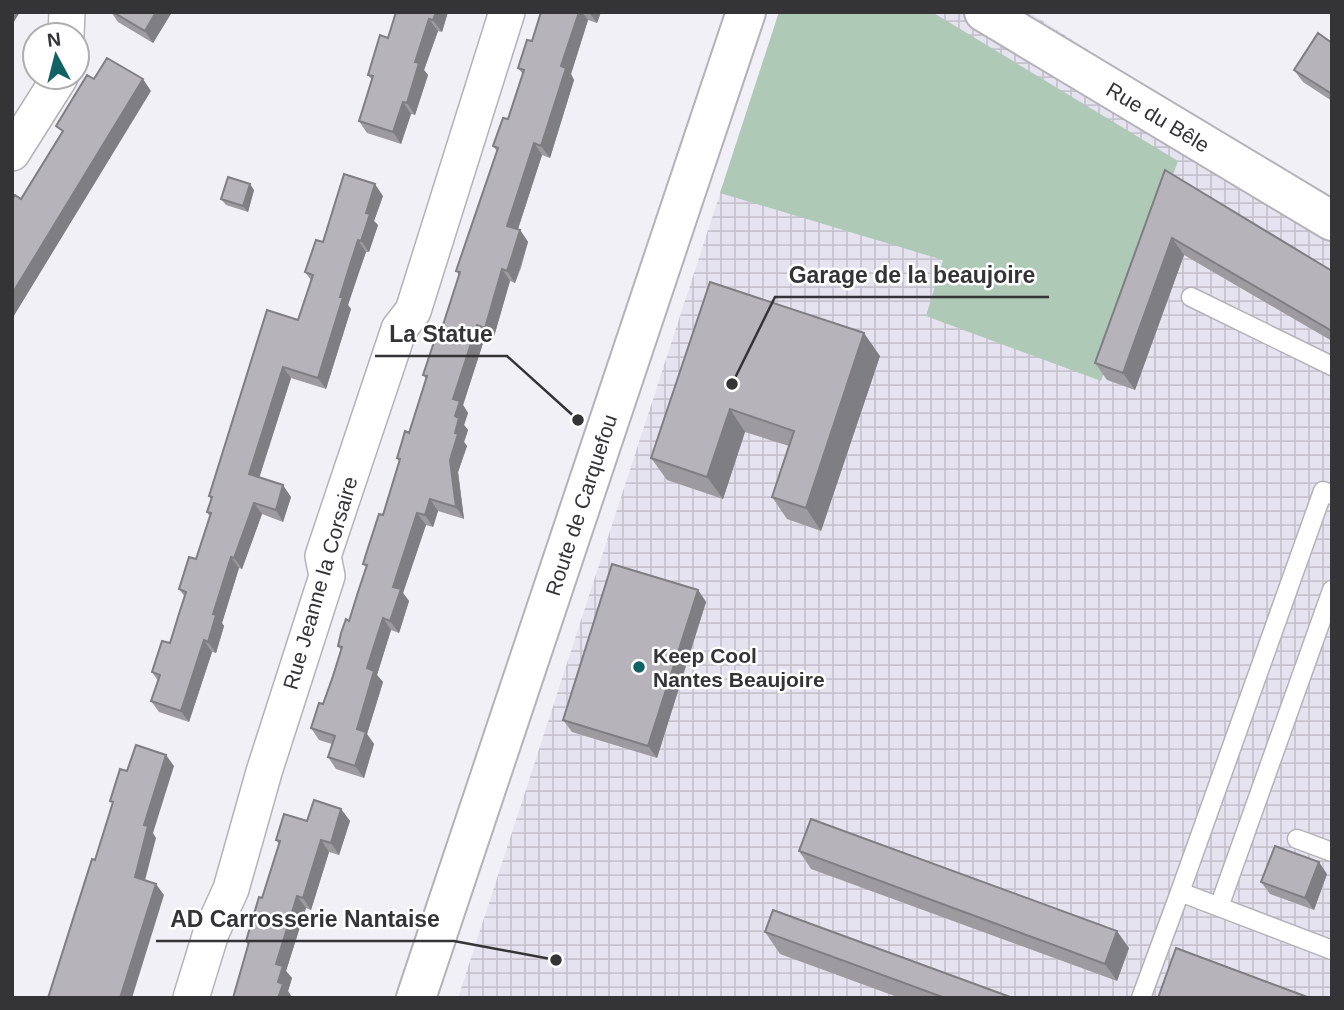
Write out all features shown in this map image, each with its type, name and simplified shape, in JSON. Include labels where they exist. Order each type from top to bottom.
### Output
[{"type":"main road","name":"Route de Carquefou","points":[[416,998],[746,12]]},
{"type":"main road","name":"Rue du Bêle","points":[[984,12],[1332,221]]},
{"type":"street","name":"Rue Jeanne la Corsaire","points":[[191,998],[211,933],[231,889],[264,772],[327,576],[323,556],[399,329],[412,311],[507,12]]},
{"type":"street","points":[[12,153],[51,91]]},
{"type":"lane","points":[[1191,297],[1332,366]]},
{"type":"lane","points":[[1141,998],[1323,491],[1332,495]]},
{"type":"lane","points":[[1219,907],[1332,590]]},
{"type":"lane","points":[[1297,839],[1332,852]]},
{"type":"lane","points":[[1180,892],[1332,950]]},
{"type":"shaded area","points":[[779,12],[1029,12],[1203,124],[1332,202],[1332,998],[458,998]]},
{"type":"green space","points":[[779,12],[932,12],[1178,161],[1101,381],[926,316],[943,260],[720,193]]},
{"type":"building","points":[[113,12],[156,12],[145,31]]},
{"type":"building","points":[[396,12],[436,12],[433,20],[429,19],[415,62],[419,63],[407,103],[403,102],[393,132],[359,121],[373,76],[368,75],[380,35],[388,38]]},
{"type":"building","points":[[541,12],[579,12],[561,66],[566,68],[541,146],[534,143],[507,226],[520,230],[512,256],[507,271],[502,269],[485,328],[477,325],[453,399],[460,401],[455,416],[459,418],[455,433],[458,434],[450,460],[456,507],[430,499],[425,515],[417,513],[393,587],[401,589],[390,621],[383,618],[367,668],[374,671],[357,729],[366,732],[355,766],[328,757],[335,736],[311,728],[319,703],[323,704],[333,676],[342,647],[338,646],[341,633],[346,619],[349,621],[367,565],[363,564],[367,551],[379,514],[383,515],[400,459],[397,458],[405,431],[409,433],[427,376],[423,375],[439,327],[442,328],[460,272],[456,271],[498,148],[493,146],[503,118],[508,119],[524,70],[518,68],[527,40],[532,41]]},
{"type":"building","points":[[1318,33],[1332,43],[1332,94],[1294,70]]},
{"type":"building","points":[[107,58],[143,79],[12,294],[12,199],[15,195],[21,199],[63,131],[56,126],[77,91],[91,91],[91,77],[94,79]]},
{"type":"building","points":[[1165,170],[1332,271],[1332,331],[1172,238],[1123,373],[1095,363]]},
{"type":"building","points":[[344,174],[375,184],[366,213],[370,214],[349,268],[318,378],[283,367],[249,474],[283,485],[276,510],[254,503],[234,558],[231,557],[213,614],[216,615],[208,642],[204,640],[181,711],[151,701],[160,675],[152,672],[162,641],[170,643],[186,592],[179,589],[189,557],[196,559],[211,513],[207,512],[212,497],[209,496],[267,310],[298,320],[313,275],[305,272],[316,240],[323,242]]},
{"type":"building","points":[[228,177],[250,184],[243,206],[221,199]]},
{"type":"building","points":[[710,282],[864,333],[806,508],[772,497],[794,431],[730,409],[707,477],[651,458]]},
{"type":"building","name":"Keep Cool Nantes Beaujoire","points":[[612,564],[698,590],[648,746],[563,720]]},
{"type":"building","points":[[136,745],[166,755],[144,825],[148,826],[135,877],[156,884],[120,998],[48,998],[92,859],[95,860],[120,769],[127,771]]},
{"type":"building","points":[[314,800],[341,809],[331,843],[321,840],[303,898],[297,896],[276,964],[283,966],[278,982],[283,984],[278,998],[233,998],[259,897],[262,898],[280,841],[276,840],[284,814],[307,821]]},
{"type":"building","points":[[811,819],[1117,931],[1105,964],[799,851]]},
{"type":"building","points":[[1275,846],[1319,862],[1305,898],[1261,882]]},
{"type":"building","points":[[773,910],[1013,998],[945,998],[765,932]]},
{"type":"building","points":[[1176,948],[1310,998],[1158,998]]},
{"type":"place","name":"Garage de la beaujoire","points":[[732,384]]},
{"type":"place","name":"La Statue","points":[[578,420]]},
{"type":"place","name":"Keep Cool Nantes Beaujoire","points":[[639,667]]},
{"type":"place","name":"AD Carrosserie Nantaise","points":[[556,960]]}]
